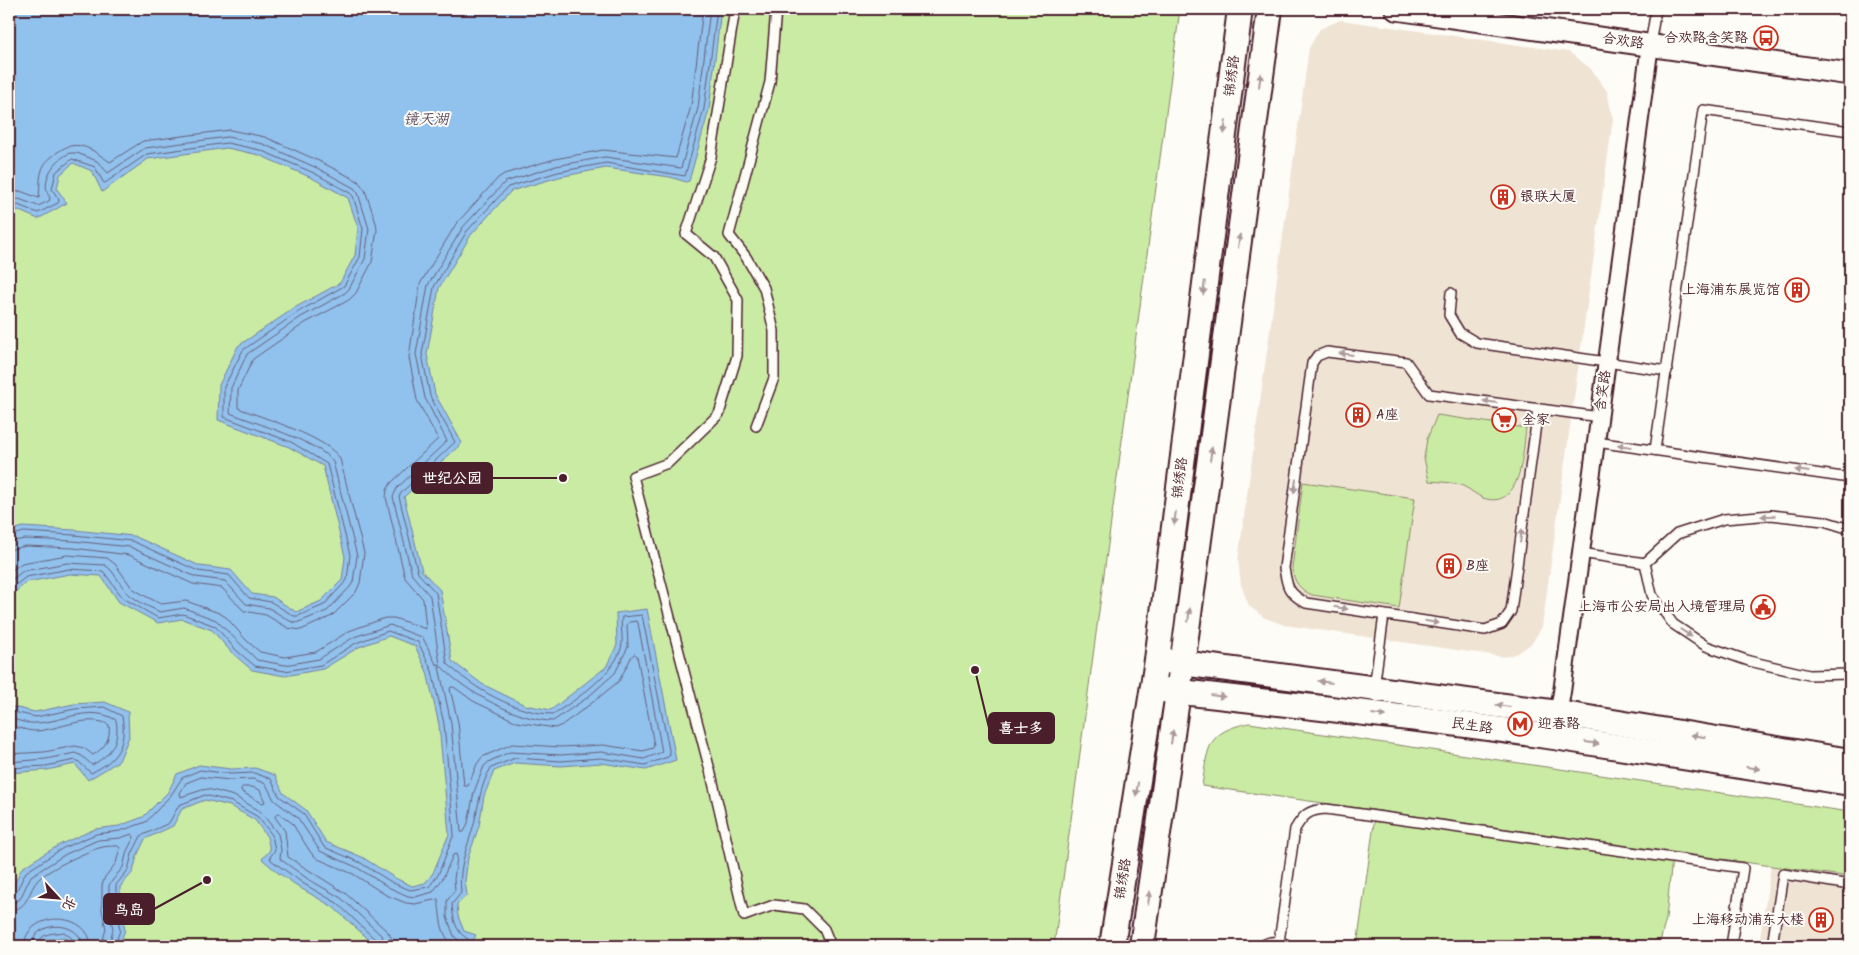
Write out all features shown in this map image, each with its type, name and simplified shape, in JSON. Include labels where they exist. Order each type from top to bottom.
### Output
[{"type":"main road","name":"锦绣路","points":[[1112,946],[1157,660],[1240,9]]},
{"type":"main road","name":"锦绣路","points":[[1142,946],[1270,9]]},
{"type":"main road","name":"民生路","points":[[1157,660],[1558,713],[1850,761]]},
{"type":"main road","name":"民生路","points":[[1152,688],[1444,722],[1554,737],[1850,783]]},
{"type":"street","name":"合欢路","points":[[1396,9],[1466,14],[1650,45],[1850,74]]},
{"type":"street","name":"含笑路","points":[[1554,737],[1650,45]]},
{"type":"lane","points":[[735,9],[711,157],[686,234],[714,257],[738,300],[738,356],[719,414],[668,463],[633,476],[712,778],[744,916],[774,905],[804,908],[824,930],[831,946]]},
{"type":"lane","points":[[756,426],[774,378],[774,331],[764,288],[746,257],[728,235],[770,82],[776,9]]},
{"type":"lane","points":[[1650,45],[1656,9]]},
{"type":"lane","points":[[1655,450],[1703,110],[1850,131]]},
{"type":"lane","points":[[1451,293],[1449,315],[1460,333],[1477,343],[1667,370]]},
{"type":"lane","points":[[1538,409],[1511,611],[1502,624],[1485,630],[1306,603],[1293,596],[1286,584],[1284,568],[1312,364],[1317,356],[1327,352],[1406,362],[1429,394],[1600,416]]},
{"type":"lane","points":[[1596,442],[1850,478]]},
{"type":"lane","points":[[1645,563],[1677,534],[1724,519],[1771,515],[1824,521],[1850,529]]},
{"type":"lane","points":[[1581,553],[1645,563]]},
{"type":"lane","points":[[1645,563],[1652,596],[1673,624],[1706,646],[1749,661],[1808,675],[1850,674]]},
{"type":"lane","points":[[1374,688],[1384,615]]},
{"type":"lane","points":[[1279,942],[1296,829],[1302,818],[1313,810],[1326,810],[1743,868],[1732,946]]},
{"type":"lane","points":[[1772,946],[1783,874],[1850,885]]},
{"type":"lane","points":[[1262,946],[1271,942],[1279,942],[1289,946]]},
{"type":"shaded area","points":[[1340,20],[1569,52],[1590,68],[1607,91],[1613,119],[1542,627],[1532,643],[1518,653],[1505,657],[1284,625],[1265,618],[1249,606],[1241,585],[1238,560],[1309,48],[1320,29]]},
{"type":"shaded area","points":[[1771,865],[1850,877],[1850,946],[1759,946]]},
{"type":"green space","points":[[9,9],[1180,9],[1054,946],[9,946]]},
{"type":"green space","points":[[1437,415],[1526,428],[1518,477],[1513,488],[1506,496],[1496,500],[1483,498],[1466,487],[1446,482],[1429,481],[1424,458],[1427,439]]},
{"type":"green space","points":[[1303,482],[1415,498],[1399,608],[1312,595],[1298,584],[1292,568]]},
{"type":"green space","points":[[1249,723],[1850,812],[1850,877],[1202,786],[1208,751],[1212,743],[1224,731]]},
{"type":"green space","points":[[1375,816],[1672,858],[1666,919],[1659,946],[1357,946]]},
{"type":"water","name":"镜天湖","points":[[9,9],[721,9],[709,110],[689,181],[606,168],[559,177],[511,191],[471,235],[439,288],[427,354],[435,394],[462,443],[404,497],[422,571],[440,590],[452,661],[482,684],[525,705],[551,710],[606,667],[617,645],[616,613],[647,609],[676,760],[646,770],[601,763],[561,766],[515,763],[494,771],[484,796],[479,826],[468,858],[465,881],[467,895],[457,904],[458,916],[464,931],[476,935],[471,946],[376,946],[333,907],[302,889],[262,859],[270,850],[267,837],[255,820],[230,806],[205,800],[182,809],[173,826],[145,839],[137,856],[133,872],[120,887],[121,909],[125,930],[119,946],[74,946],[64,937],[45,940],[42,946],[9,946],[9,894],[22,868],[61,844],[95,829],[119,826],[143,817],[168,792],[177,774],[199,765],[231,769],[255,768],[275,775],[283,793],[306,810],[326,842],[362,857],[395,878],[412,886],[425,883],[433,873],[449,834],[439,725],[427,672],[415,646],[389,636],[359,647],[323,669],[285,676],[252,670],[232,653],[212,630],[182,619],[158,623],[119,602],[101,576],[70,574],[27,582],[9,597],[9,531],[23,527],[134,536],[200,566],[231,570],[252,594],[273,597],[296,612],[321,601],[342,580],[345,557],[323,466],[289,447],[218,420],[219,385],[238,346],[296,307],[340,283],[355,255],[358,228],[348,198],[312,178],[259,155],[227,148],[148,159],[102,192],[92,171],[73,163],[60,175],[57,189],[67,203],[38,219],[17,210],[9,212]]},
{"type":"water","points":[[105,702],[128,712],[129,737],[119,761],[88,780],[75,764],[47,770],[9,773],[9,706],[35,712],[74,704]]},
{"type":"place","name":"合欢路含笑路","points":[[1766,38]]},
{"type":"place","name":"银联大厦","points":[[1503,197]]},
{"type":"place","name":"上海浦东展览馆","points":[[1797,290]]},
{"type":"place","name":"A座","points":[[1358,415]]},
{"type":"place","name":"全家","points":[[1504,420]]},
{"type":"place","name":"世纪公园","points":[[563,478]]},
{"type":"place","name":"B座","points":[[1449,566]]},
{"type":"place","name":"上海市公安局出入境管理局","points":[[1763,607]]},
{"type":"place","name":"喜士多","points":[[975,670]]},
{"type":"place","name":"迎春路","points":[[1520,724]]},
{"type":"place","name":"鸟岛","points":[[207,880]]},
{"type":"place","name":"上海移动浦东大楼","points":[[1821,920]]}]
